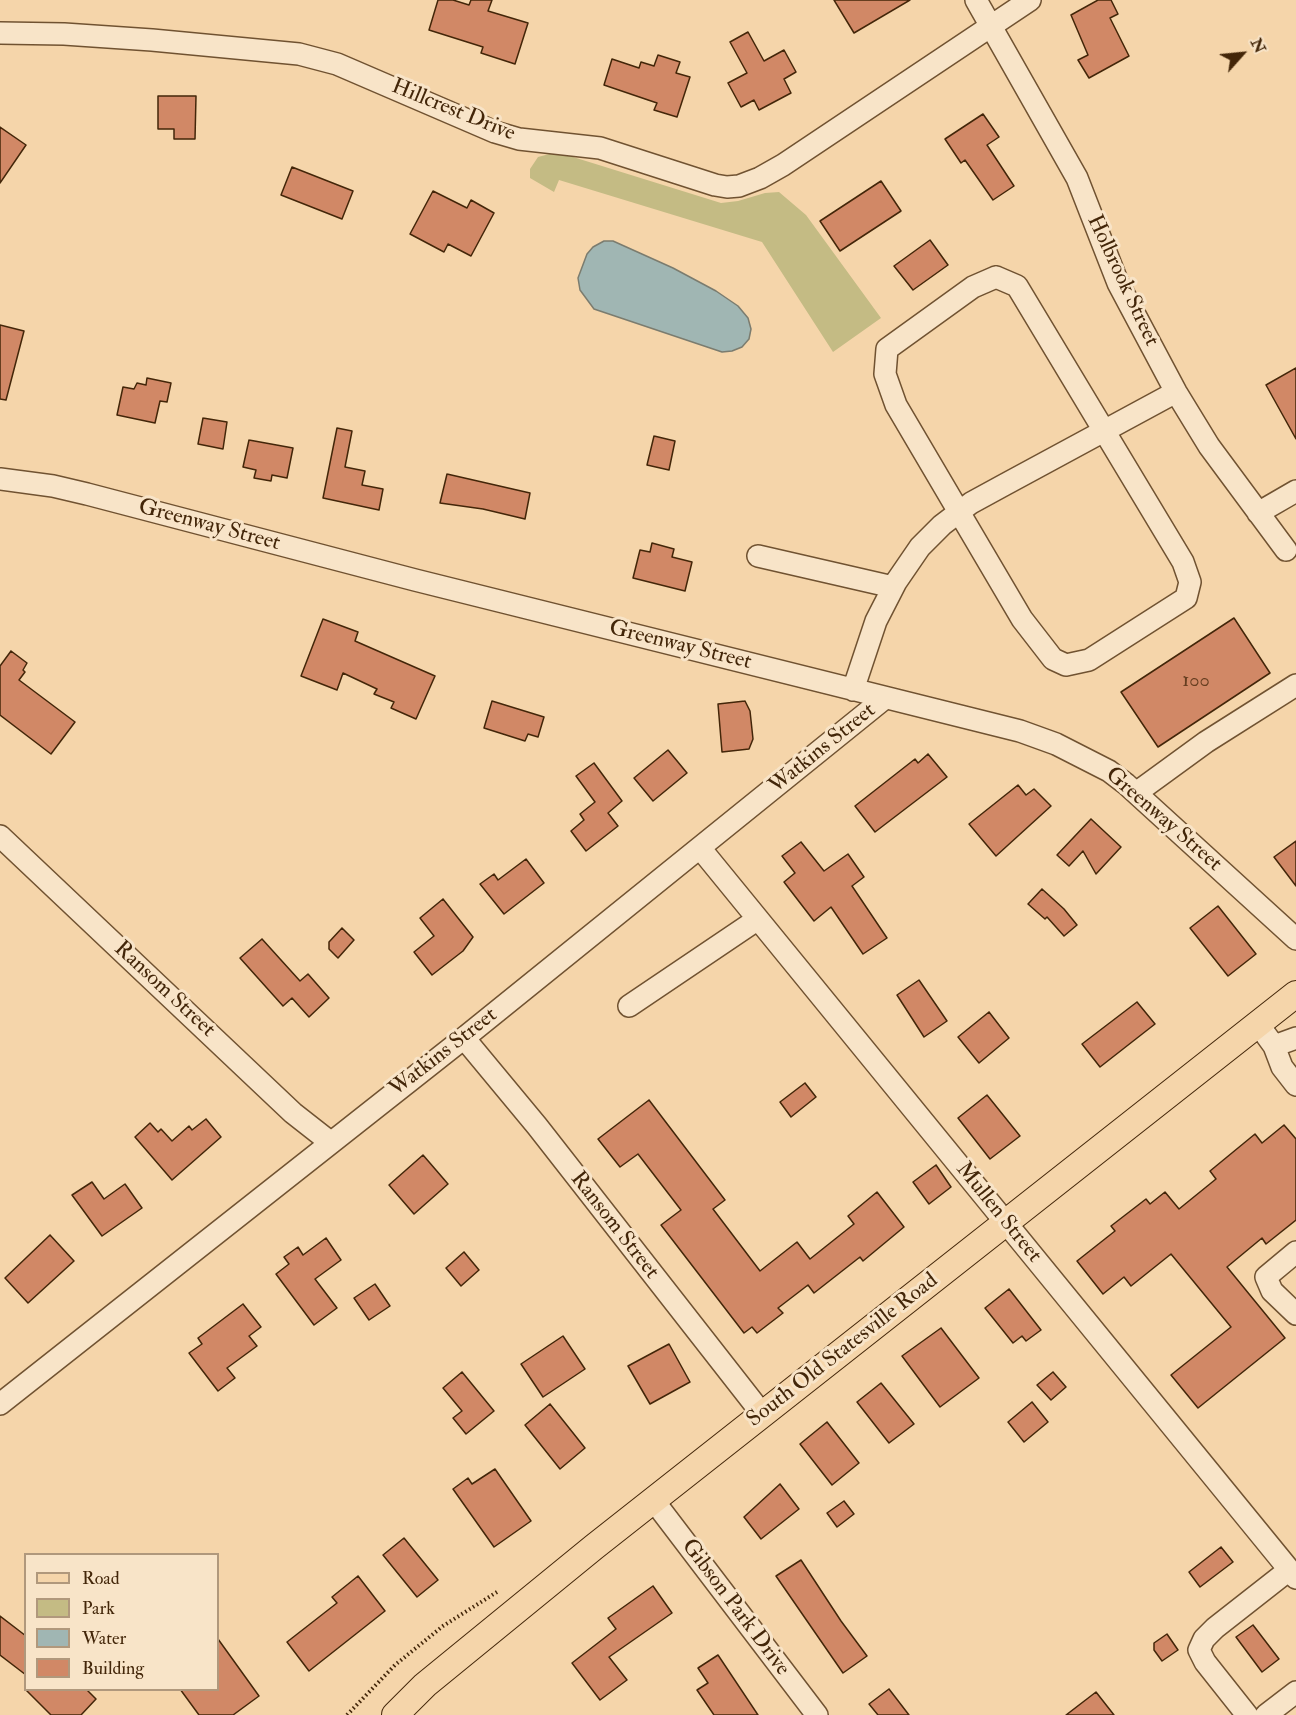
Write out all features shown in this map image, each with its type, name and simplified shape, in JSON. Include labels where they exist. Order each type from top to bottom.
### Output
[{"type":"main road","name":"South Old Statesville Road","points":[[395,1715],[425,1685],[594,1547],[1296,994]]},
{"type":"street","name":"Holbrook Street","points":[[976,0],[1077,178],[1118,283],[1176,392],[1209,446],[1286,550]]},
{"type":"street","name":"Hillcrest Drive","points":[[0,33],[64,34],[152,40],[298,54],[337,64],[495,132],[519,139],[600,148],[715,185],[739,186],[760,178],[783,165],[1030,0]]},
{"type":"street","points":[[996,277],[1017,286],[1183,562],[1190,582],[1186,598],[1089,660],[1066,665],[1053,659],[1022,620],[958,513],[896,405],[885,374],[887,349],[973,287],[996,277]]},
{"type":"street","points":[[853,690],[876,621],[893,587],[920,547],[942,525],[1004,485],[1176,392]]},
{"type":"street","name":"Greenway Street","points":[[0,478],[87,494],[415,580],[1020,731],[1056,744],[1109,771],[1296,939]]},
{"type":"street","points":[[1258,513],[1296,491]]},
{"type":"street","points":[[758,556],[893,587]]},
{"type":"street","points":[[1136,793],[1206,742],[1296,685]]},
{"type":"street","name":"Watkins Street","points":[[0,1404],[464,1038],[885,698]]},
{"type":"street","name":"Ransom Street","points":[[0,836],[293,1113],[330,1142]]},
{"type":"street","name":"Mullen Street","points":[[700,848],[1292,1574]]},
{"type":"street","points":[[629,1006],[758,919]]},
{"type":"street","points":[[1258,1023],[1274,1046],[1282,1067],[1296,1085]]},
{"type":"street","name":"Ransom Street","points":[[464,1038],[537,1126],[763,1415]]},
{"type":"street","points":[[1274,1046],[1296,1038]]},
{"type":"street","points":[[1296,1252],[1266,1277],[1272,1291],[1296,1314]]},
{"type":"street","name":"Gibson Park Drive","points":[[654,1501],[817,1715]]},
{"type":"street","points":[[1247,1715],[1205,1662],[1199,1650],[1204,1639],[1215,1628],[1292,1574]]},
{"type":"street","points":[[1266,1715],[1296,1692]]},
{"type":"path","points":[[347,1715],[395,1665],[443,1626],[497,1592]]},
{"type":"green space","points":[[557,152],[721,203],[779,192],[806,215],[881,318],[833,352],[762,242],[559,180],[554,192],[530,178],[530,169],[538,157]]},
{"type":"water","points":[[604,241],[613,241],[673,268],[716,291],[738,306],[748,318],[751,329],[749,339],[742,347],[722,352],[594,309],[580,290],[578,278],[587,254],[593,247]]},
{"type":"building","points":[[438,0],[453,0],[469,5],[471,0],[492,0],[488,11],[528,23],[515,64],[481,53],[483,47],[429,30]]},
{"type":"building","points":[[834,0],[910,0],[854,33]]},
{"type":"building","points":[[1098,0],[1111,0],[1118,14],[1110,18],[1129,56],[1089,78],[1078,60],[1088,55],[1071,15]]},
{"type":"building","points":[[748,32],[764,61],[784,50],[796,72],[784,79],[791,93],[759,110],[754,100],[741,107],[728,83],[747,73],[730,42]]},
{"type":"building","points":[[658,55],[680,62],[676,73],[690,77],[677,117],[654,110],[657,103],[604,85],[612,59],[639,68],[641,62],[654,66]]},
{"type":"building","points":[[158,96],[196,96],[195,139],[174,139],[174,129],[158,129]]},
{"type":"building","points":[[983,114],[999,137],[987,145],[1014,186],[993,200],[965,160],[961,163],[945,139]]},
{"type":"building","points":[[0,127],[26,145],[0,183]]},
{"type":"building","points":[[292,167],[353,191],[342,219],[281,195]]},
{"type":"building","points":[[881,181],[901,211],[840,251],[820,221]]},
{"type":"building","points":[[433,191],[467,208],[471,200],[494,213],[471,256],[448,244],[444,252],[410,234]]},
{"type":"building","points":[[930,240],[948,265],[913,290],[894,266]]},
{"type":"building","points":[[0,325],[24,331],[6,400],[0,399]]},
{"type":"building","points":[[1296,368],[1296,439],[1266,385]]},
{"type":"building","points":[[147,378],[171,383],[167,402],[160,401],[155,423],[117,415],[123,387],[134,389],[137,383],[146,385]]},
{"type":"building","points":[[203,418],[227,422],[223,449],[198,444]]},
{"type":"building","points":[[337,428],[352,431],[345,467],[365,471],[362,485],[383,489],[379,510],[323,498]]},
{"type":"building","points":[[654,436],[675,441],[669,470],[647,465]]},
{"type":"building","points":[[249,440],[293,448],[287,478],[272,475],[271,481],[254,478],[256,470],[243,467]]},
{"type":"building","points":[[447,474],[530,493],[525,519],[483,509],[440,503]]},
{"type":"building","points":[[652,543],[674,549],[672,557],[692,562],[685,591],[633,578],[640,550],[650,552]]},
{"type":"building","points":[[1234,618],[1270,673],[1158,747],[1121,692]]},
{"type":"building","points":[[323,619],[358,632],[355,641],[435,676],[416,719],[391,708],[394,702],[374,694],[377,689],[343,673],[337,690],[301,676]]},
{"type":"building","points":[[11,651],[27,663],[23,670],[25,672],[19,680],[75,722],[51,754],[0,715],[0,666]]},
{"type":"building","points":[[492,701],[544,717],[538,737],[528,734],[525,741],[484,728]]},
{"type":"building","points":[[745,701],[750,711],[753,739],[749,749],[722,752],[718,704]]},
{"type":"building","points":[[668,750],[687,773],[653,801],[634,778]]},
{"type":"building","points":[[928,754],[947,777],[875,832],[855,806],[915,759],[918,763]]},
{"type":"building","points":[[594,763],[622,801],[608,813],[618,826],[586,851],[571,831],[584,820],[580,814],[595,802],[576,776]]},
{"type":"building","points":[[1018,785],[1026,795],[1034,789],[1051,806],[996,856],[969,824]]},
{"type":"building","points":[[1091,819],[1121,847],[1096,874],[1083,851],[1069,866],[1057,855]]},
{"type":"building","points":[[1296,841],[1296,886],[1274,857]]},
{"type":"building","points":[[801,842],[824,871],[848,854],[864,877],[852,886],[887,938],[863,954],[831,907],[814,921],[784,882],[795,873],[782,856]]},
{"type":"building","points":[[526,859],[544,883],[504,914],[480,884],[494,874],[498,880]]},
{"type":"building","points":[[1042,889],[1064,909],[1077,925],[1064,936],[1047,917],[1045,919],[1028,904]]},
{"type":"building","points":[[443,899],[473,937],[463,951],[432,975],[414,952],[434,936],[420,918]]},
{"type":"building","points":[[1218,906],[1256,954],[1228,976],[1190,928]]},
{"type":"building","points":[[342,928],[354,940],[338,958],[329,949],[329,942]]},
{"type":"building","points":[[262,939],[300,981],[308,974],[329,998],[309,1017],[292,998],[283,1006],[240,958]]},
{"type":"building","points":[[919,980],[947,1021],[924,1037],[897,995]]},
{"type":"building","points":[[1137,1002],[1155,1024],[1100,1067],[1082,1044]]},
{"type":"building","points":[[989,1012],[1009,1038],[979,1063],[958,1037]]},
{"type":"building","points":[[805,1083],[816,1097],[791,1117],[780,1102]]},
{"type":"building","points":[[987,1095],[1020,1136],[990,1159],[958,1118]]},
{"type":"building","points":[[649,1100],[725,1200],[713,1209],[760,1271],[797,1242],[810,1259],[854,1224],[848,1216],[877,1192],[904,1227],[863,1261],[860,1257],[814,1293],[808,1285],[778,1308],[783,1313],[757,1333],[752,1327],[744,1333],[661,1225],[681,1210],[638,1154],[620,1167],[598,1139]]},
{"type":"building","points":[[206,1119],[221,1137],[172,1180],[135,1137],[150,1123],[158,1132],[161,1129],[172,1141],[189,1126],[192,1130]]},
{"type":"building","points":[[1284,1125],[1296,1139],[1296,1220],[1266,1244],[1262,1238],[1227,1267],[1285,1338],[1198,1408],[1171,1375],[1231,1327],[1171,1254],[1131,1286],[1124,1277],[1103,1294],[1077,1261],[1115,1231],[1111,1226],[1146,1199],[1150,1204],[1165,1192],[1179,1209],[1216,1179],[1210,1171],[1255,1134],[1262,1143]]},
{"type":"building","points":[[423,1155],[448,1184],[414,1214],[389,1185]]},
{"type":"building","points":[[936,1165],[951,1187],[929,1204],[913,1182]]},
{"type":"building","points":[[92,1182],[104,1199],[125,1184],[142,1208],[102,1236],[72,1195]]},
{"type":"building","points":[[50,1235],[74,1261],[28,1303],[5,1278]]},
{"type":"building","points":[[326,1238],[341,1260],[315,1279],[337,1308],[314,1325],[276,1274],[289,1264],[284,1257],[298,1247],[303,1255]]},
{"type":"building","points":[[464,1252],[479,1270],[461,1286],[446,1268]]},
{"type":"building","points":[[375,1284],[390,1306],[369,1320],[354,1298]]},
{"type":"building","points":[[1009,1289],[1041,1330],[1026,1341],[1022,1336],[1013,1343],[985,1308]]},
{"type":"building","points":[[243,1304],[261,1327],[249,1336],[257,1346],[227,1368],[235,1378],[218,1391],[189,1353],[202,1344],[198,1338]]},
{"type":"building","points":[[941,1328],[979,1378],[940,1407],[902,1356]]},
{"type":"building","points":[[563,1336],[585,1369],[543,1397],[521,1364]]},
{"type":"building","points":[[669,1344],[690,1382],[650,1404],[628,1366]]},
{"type":"building","points":[[462,1372],[494,1411],[466,1434],[453,1418],[462,1411],[443,1388]]},
{"type":"building","points":[[1053,1372],[1066,1387],[1051,1400],[1037,1385]]},
{"type":"building","points":[[881,1383],[914,1424],[889,1443],[857,1402]]},
{"type":"building","points":[[1032,1402],[1048,1422],[1024,1442],[1008,1422]]},
{"type":"building","points":[[550,1404],[585,1448],[560,1469],[525,1425]]},
{"type":"building","points":[[827,1422],[859,1463],[832,1485],[800,1444]]},
{"type":"building","points":[[495,1469],[531,1521],[494,1547],[453,1489],[468,1478],[472,1484]]},
{"type":"building","points":[[780,1484],[799,1509],[761,1539],[744,1517]]},
{"type":"building","points":[[844,1501],[854,1514],[837,1527],[827,1513]]},
{"type":"building","points":[[404,1538],[438,1580],[417,1597],[383,1555]]},
{"type":"building","points":[[1221,1547],[1233,1562],[1200,1587],[1189,1572]]},
{"type":"building","points":[[801,1560],[867,1656],[843,1673],[776,1576]]},
{"type":"building","points":[[358,1576],[385,1611],[309,1671],[287,1642],[337,1603],[332,1597]]},
{"type":"building","points":[[653,1586],[672,1613],[609,1657],[627,1680],[600,1700],[572,1663],[616,1629],[608,1618]]},
{"type":"building","points":[[0,1616],[24,1634],[24,1673],[0,1655]]},
{"type":"building","points":[[1253,1625],[1279,1659],[1262,1672],[1236,1637]]},
{"type":"building","points":[[1167,1634],[1178,1650],[1162,1661],[1154,1650],[1154,1643]]},
{"type":"building","points":[[219,1640],[259,1696],[233,1715],[199,1715],[181,1691],[219,1691]]},
{"type":"building","points":[[718,1655],[758,1715],[714,1715],[697,1690],[708,1683],[698,1668]]},
{"type":"building","points":[[889,1689],[909,1715],[878,1715],[869,1704]]},
{"type":"building","points":[[27,1691],[88,1691],[96,1699],[81,1715],[51,1715]]},
{"type":"building","points":[[1096,1692],[1114,1715],[1066,1715]]}]
